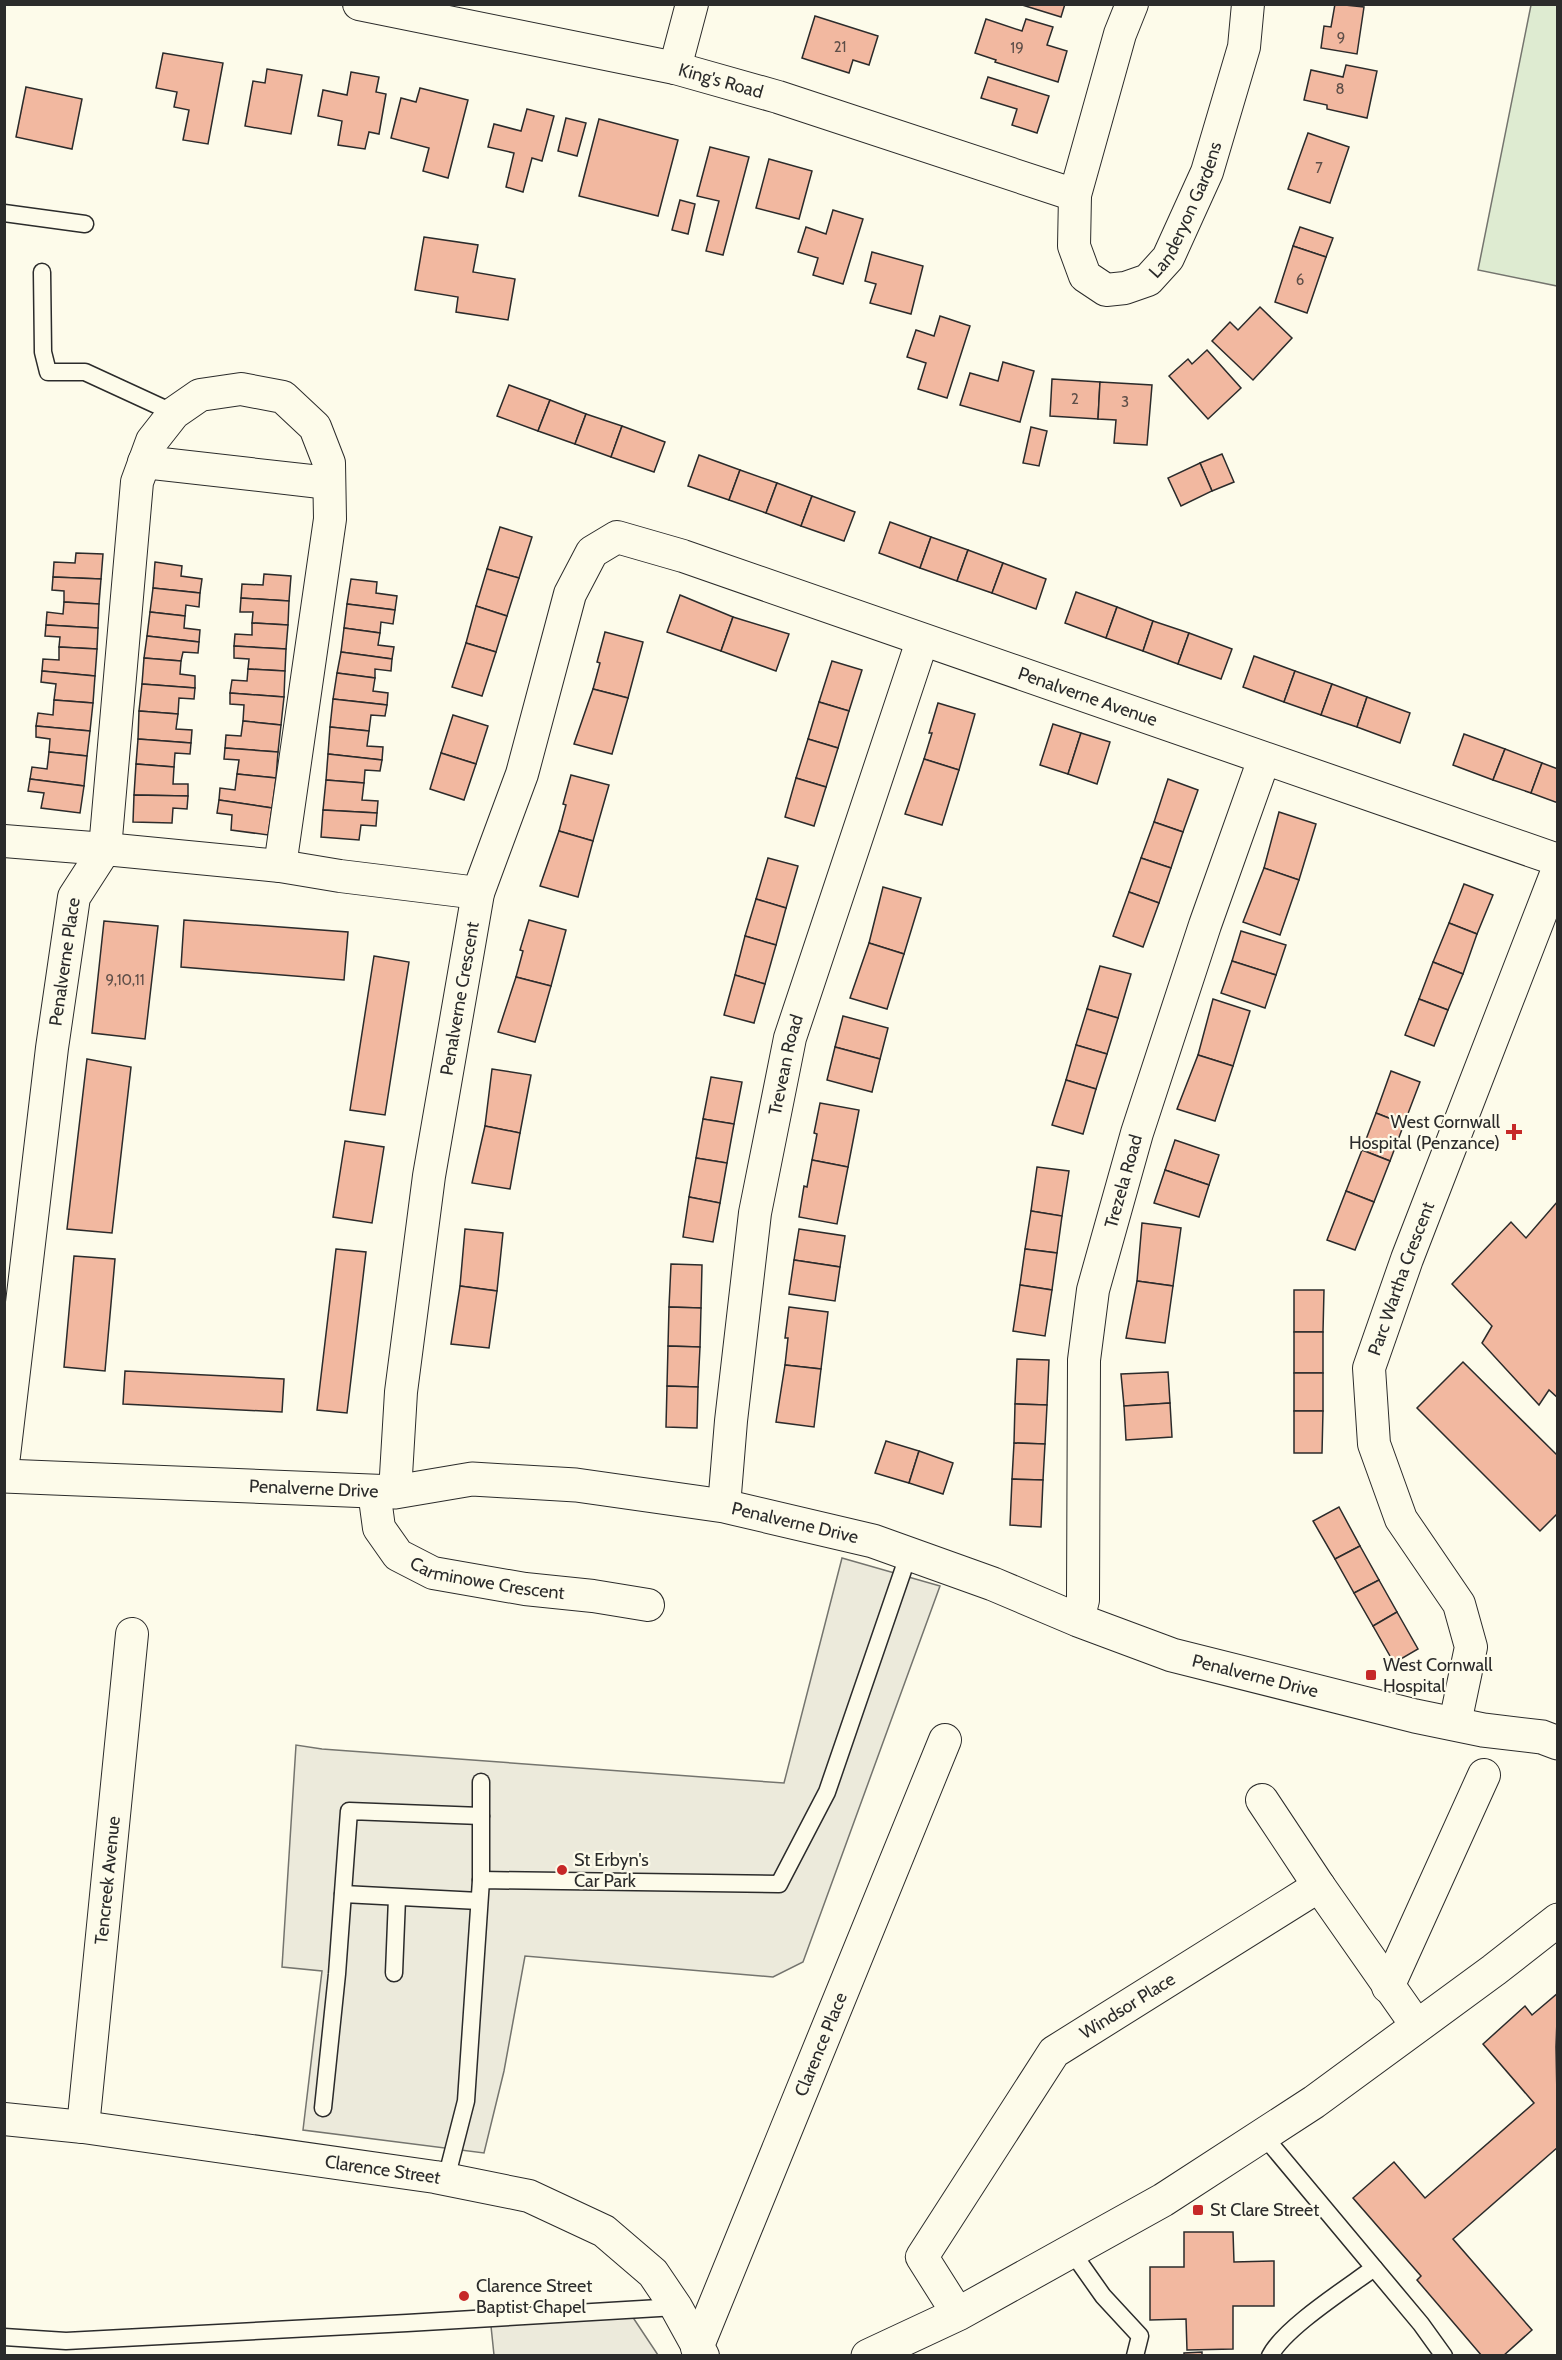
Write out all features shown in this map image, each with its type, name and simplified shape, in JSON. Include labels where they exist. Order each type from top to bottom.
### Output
[{"type":"street","name":"King's Road","points":[[359,4],[675,68],[777,97],[1075,195]]},
{"type":"street","points":[[675,68],[692,4]]},
{"type":"street","name":"Landeryon Gardens","points":[[1132,4],[1120,34],[1075,195],[1074,246],[1085,276],[1106,290],[1125,288],[1148,280],[1168,258],[1208,172],[1244,47],[1248,4]]},
{"type":"street","points":[[105,849],[138,482],[152,441],[174,413],[200,395],[241,388],[283,397],[315,427],[329,463],[330,519],[280,866]]},
{"type":"street","points":[[144,462],[329,483]]},
{"type":"street","name":"Penalverne Avenue","points":[[616,537],[683,556],[1557,860]]},
{"type":"street","name":"Penalverne Crescent","points":[[384,1492],[401,1392],[429,1176],[478,893],[522,774],[570,594],[592,552],[616,537]]},
{"type":"street","name":"Trevean Road","points":[[724,1506],[731,1421],[755,1214],[790,1038],[922,641]]},
{"type":"street","name":"Trezela Road","points":[[1078,1620],[1083,1600],[1084,1360],[1092,1290],[1137,1133],[1205,926],[1264,759]]},
{"type":"street","points":[[4,841],[280,866],[340,876],[478,893]]},
{"type":"street","name":"Penalverne Place","points":[[4,1456],[49,1071],[74,897],[105,849]]},
{"type":"street","name":"Parc Wartha Crescent","points":[[1455,1723],[1471,1647],[1459,1604],[1401,1519],[1374,1444],[1369,1368],[1407,1259],[1557,869]]},
{"type":"street","name":"Penalverne Drive","points":[[4,1476],[384,1492],[472,1479],[576,1485],[724,1506],[873,1540],[993,1584],[1078,1620],[1172,1655],[1415,1716],[1483,1730],[1542,1737],[1557,1743]]},
{"type":"street","name":"Carminowe Crescent","points":[[384,1492],[379,1528],[398,1555],[433,1572],[525,1589],[593,1596],[648,1605]]},
{"type":"street","name":"Tencreek Avenue","points":[[83,2127],[132,1634]]},
{"type":"street","name":"Clarence Place","points":[[694,2353],[945,1740]]},
{"type":"street","points":[[1388,1987],[1484,1774]]},
{"type":"street","points":[[1262,1800],[1388,1987],[1417,2026]]},
{"type":"street","name":"Windsor Place","points":[[958,2314],[922,2258],[1054,2052],[1319,1886]]},
{"type":"street","points":[[868,2355],[958,2314],[1163,2200],[1314,2102],[1494,1970],[1557,1920]]},
{"type":"street","name":"Clarence Street","points":[[4,2119],[83,2127],[446,2179],[529,2196],[604,2231],[653,2273],[676,2307],[694,2353]]},
{"type":"lane","points":[[4,213],[86,224]]},
{"type":"lane","points":[[42,272],[43,352],[48,372],[85,372],[174,413]]},
{"type":"lane","points":[[481,1880],[778,1884],[827,1792],[909,1553]]},
{"type":"lane","points":[[446,2179],[466,2101],[481,1880],[481,1782]]},
{"type":"lane","points":[[323,2108],[349,1812],[482,1816]]},
{"type":"lane","points":[[343,1894],[479,1900]]},
{"type":"lane","points":[[394,1973],[397,1898]]},
{"type":"lane","points":[[1263,2134],[1444,2355]]},
{"type":"lane","points":[[1072,2252],[1102,2296],[1140,2336],[1135,2355]]},
{"type":"lane","points":[[1270,2355],[1275,2346],[1313,2313],[1374,2268]]},
{"type":"lane","points":[[4,2337],[66,2341],[676,2307]]},
{"type":"green space","points":[[1531,5],[1557,5],[1557,286],[1478,270]]},
{"type":"shaded area","name":"St Erbyn's Car Park","points":[[842,1558],[940,1586],[803,1962],[773,1977],[525,1956],[504,2071],[484,2153],[303,2130],[322,1971],[282,1967],[296,1745],[322,1749],[784,1783]]},
{"type":"shaded area","points":[[632,2316],[658,2355],[494,2355],[491,2326]]},
{"type":"building","points":[[1019,4],[1065,4],[1061,17]]},
{"type":"building","points":[[1335,4],[1364,7],[1357,54],[1321,48],[1324,26],[1331,27]]},
{"type":"building","points":[[815,16],[878,36],[869,65],[853,60],[849,73],[802,58]]},
{"type":"building","points":[[986,19],[1022,31],[1026,19],[1053,27],[1047,45],[1067,51],[1058,82],[995,62],[996,60],[975,53]]},
{"type":"building","points":[[163,53],[223,63],[208,144],[183,140],[189,110],[174,107],[177,92],[156,88]]},
{"type":"building","points":[[1346,65],[1377,71],[1367,118],[1327,109],[1327,105],[1304,100],[1311,70],[1343,77]]},
{"type":"building","points":[[267,69],[302,75],[291,134],[245,126],[253,81],[265,83]]},
{"type":"building","points":[[351,72],[379,77],[376,92],[386,94],[379,134],[369,132],[365,149],[338,145],[342,121],[318,116],[323,90],[347,95]]},
{"type":"building","points":[[988,77],[1049,96],[1037,133],[1012,125],[1017,109],[981,98]]},
{"type":"building","points":[[26,87],[82,99],[72,149],[16,137]]},
{"type":"building","points":[[420,88],[468,100],[448,178],[423,171],[429,148],[391,138],[401,98],[416,102]]},
{"type":"building","points":[[527,109],[554,116],[542,161],[532,158],[523,192],[506,187],[514,153],[488,147],[494,124],[521,131]]},
{"type":"building","points":[[566,118],[586,123],[577,156],[558,151]]},
{"type":"building","points":[[599,119],[678,140],[658,216],[579,196]]},
{"type":"building","points":[[1308,133],[1349,147],[1330,203],[1288,189]]},
{"type":"building","points":[[710,147],[749,157],[723,255],[706,251],[719,201],[697,196]]},
{"type":"building","points":[[769,159],[812,171],[799,219],[756,208]]},
{"type":"building","points":[[680,200],[695,204],[688,234],[672,230]]},
{"type":"building","points":[[833,210],[863,219],[843,284],[813,275],[818,258],[798,252],[806,227],[826,234]]},
{"type":"building","points":[[1300,227],[1333,238],[1326,257],[1293,246]]},
{"type":"building","points":[[424,237],[478,245],[473,272],[515,279],[508,320],[456,312],[458,297],[415,290]]},
{"type":"building","points":[[1293,246],[1326,257],[1307,313],[1275,302]]},
{"type":"building","points":[[872,252],[923,266],[911,314],[870,303],[876,284],[865,281]]},
{"type":"building","points":[[1260,307],[1292,338],[1253,380],[1212,341],[1230,322],[1238,330]]},
{"type":"building","points":[[940,316],[970,326],[947,398],[918,389],[926,363],[907,357],[916,330],[934,336]]},
{"type":"building","points":[[1207,350],[1241,388],[1208,419],[1169,376],[1188,359],[1192,364]]},
{"type":"building","points":[[1003,362],[1034,371],[1020,422],[960,405],[970,373],[998,381]]},
{"type":"building","points":[[1052,379],[1100,382],[1098,419],[1050,416]]},
{"type":"building","points":[[1100,382],[1152,385],[1147,445],[1114,443],[1116,420],[1098,419]]},
{"type":"building","points":[[509,385],[550,400],[538,431],[497,416]]},
{"type":"building","points":[[550,400],[586,414],[575,444],[538,431]]},
{"type":"building","points":[[586,414],[622,426],[611,457],[575,444]]},
{"type":"building","points":[[622,426],[665,442],[654,472],[611,457]]},
{"type":"building","points":[[1031,427],[1047,431],[1039,466],[1023,463]]},
{"type":"building","points":[[1222,454],[1234,482],[1212,491],[1200,463]]},
{"type":"building","points":[[699,455],[740,470],[729,500],[688,486]]},
{"type":"building","points":[[1200,463],[1212,491],[1181,506],[1168,478]]},
{"type":"building","points":[[740,470],[777,483],[766,513],[729,500]]},
{"type":"building","points":[[777,483],[812,496],[801,526],[766,513]]},
{"type":"building","points":[[812,496],[855,512],[844,541],[801,526]]},
{"type":"building","points":[[890,522],[931,537],[920,568],[879,553]]},
{"type":"building","points":[[500,527],[532,537],[519,578],[487,569]]},
{"type":"building","points":[[931,537],[968,550],[957,581],[920,568]]},
{"type":"building","points":[[968,550],[1003,563],[992,593],[957,581]]},
{"type":"building","points":[[76,553],[103,554],[101,579],[53,577],[54,562],[75,563]]},
{"type":"building","points":[[155,562],[182,566],[181,576],[202,579],[200,593],[153,588]]},
{"type":"building","points":[[1003,563],[1046,579],[1036,609],[992,593]]},
{"type":"building","points":[[487,569],[519,578],[507,616],[476,606]]},
{"type":"building","points":[[264,574],[291,576],[289,601],[241,598],[242,584],[263,585]]},
{"type":"building","points":[[53,577],[101,579],[99,604],[64,602],[64,591],[52,590]]},
{"type":"building","points":[[351,579],[377,582],[376,593],[397,596],[395,610],[347,604]]},
{"type":"building","points":[[153,588],[200,593],[199,607],[186,605],[185,616],[150,612]]},
{"type":"building","points":[[1076,592],[1117,607],[1106,638],[1065,623]]},
{"type":"building","points":[[680,595],[733,617],[721,651],[667,632]]},
{"type":"building","points":[[241,598],[289,601],[288,625],[252,623],[253,612],[240,612]]},
{"type":"building","points":[[64,602],[99,604],[98,628],[46,625],[47,612],[63,614]]},
{"type":"building","points":[[347,604],[395,610],[393,624],[381,622],[380,633],[344,628]]},
{"type":"building","points":[[476,606],[507,616],[496,652],[466,643]]},
{"type":"building","points":[[1117,607],[1153,621],[1143,651],[1106,638]]},
{"type":"building","points":[[150,612],[185,616],[184,628],[200,630],[199,642],[147,636]]},
{"type":"building","points":[[733,617],[789,634],[776,671],[721,651]]},
{"type":"building","points":[[1153,621],[1189,633],[1178,664],[1143,651]]},
{"type":"building","points":[[252,623],[288,625],[286,649],[234,646],[235,634],[252,635]]},
{"type":"building","points":[[46,625],[98,628],[97,649],[59,647],[60,637],[45,636]]},
{"type":"building","points":[[344,628],[380,633],[378,645],[394,647],[392,659],[341,652]]},
{"type":"building","points":[[605,632],[643,642],[628,698],[593,689]]},
{"type":"building","points":[[1189,633],[1232,649],[1221,679],[1178,664]]},
{"type":"building","points":[[147,636],[199,642],[198,653],[183,652],[181,661],[144,658]]},
{"type":"building","points":[[466,643],[496,652],[482,696],[452,687]]},
{"type":"building","points":[[234,646],[286,649],[285,671],[248,669],[249,659],[234,658]]},
{"type":"building","points":[[59,647],[97,649],[95,676],[42,671],[43,659],[59,660]]},
{"type":"building","points":[[341,652],[392,659],[391,671],[375,669],[375,678],[337,673]]},
{"type":"building","points":[[1254,656],[1295,671],[1284,702],[1243,687]]},
{"type":"building","points":[[144,658],[181,661],[180,674],[195,676],[195,688],[142,684]]},
{"type":"building","points":[[832,661],[862,670],[849,711],[819,702]]},
{"type":"building","points":[[248,669],[285,671],[284,697],[230,693],[232,680],[247,681]]},
{"type":"building","points":[[42,671],[95,676],[93,703],[54,700],[56,684],[41,682]]},
{"type":"building","points":[[1295,671],[1332,684],[1321,715],[1284,702]]},
{"type":"building","points":[[337,673],[375,678],[373,691],[388,693],[387,705],[333,699]]},
{"type":"building","points":[[142,684],[195,688],[194,699],[179,698],[178,714],[139,711]]},
{"type":"building","points":[[1332,684],[1367,697],[1357,727],[1321,715]]},
{"type":"building","points":[[593,689],[628,698],[612,754],[574,744]]},
{"type":"building","points":[[230,693],[284,697],[281,725],[243,721],[244,705],[230,704]]},
{"type":"building","points":[[1367,697],[1410,713],[1400,743],[1357,727]]},
{"type":"building","points":[[333,699],[387,705],[385,716],[371,715],[369,731],[330,727]]},
{"type":"building","points":[[54,700],[93,703],[90,731],[36,726],[38,713],[53,715]]},
{"type":"building","points":[[819,702],[849,711],[838,748],[808,739]]},
{"type":"building","points":[[938,703],[975,714],[959,770],[924,759]]},
{"type":"building","points":[[139,711],[178,714],[176,729],[192,730],[191,743],[138,739]]},
{"type":"building","points":[[453,715],[488,726],[476,764],[441,753]]},
{"type":"building","points":[[243,721],[281,725],[278,752],[225,748],[226,735],[241,736]]},
{"type":"building","points":[[1053,724],[1081,733],[1068,774],[1040,765]]},
{"type":"building","points":[[36,726],[90,731],[87,756],[49,752],[50,739],[36,737]]},
{"type":"building","points":[[330,727],[369,731],[367,746],[383,747],[382,760],[328,754]]},
{"type":"building","points":[[1081,733],[1110,742],[1097,784],[1068,774]]},
{"type":"building","points":[[1464,734],[1505,749],[1493,780],[1453,765]]},
{"type":"building","points":[[138,739],[191,743],[190,754],[175,753],[174,767],[136,764]]},
{"type":"building","points":[[808,739],[838,748],[826,787],[796,778]]},
{"type":"building","points":[[225,748],[278,752],[276,778],[237,774],[239,760],[224,759]]},
{"type":"building","points":[[1505,749],[1542,763],[1531,793],[1493,780]]},
{"type":"building","points":[[49,752],[87,756],[84,786],[30,779],[32,767],[47,769]]},
{"type":"building","points":[[441,753],[476,764],[464,800],[430,789]]},
{"type":"building","points":[[328,754],[382,760],[380,771],[365,770],[364,783],[326,780]]},
{"type":"building","points":[[924,759],[959,770],[942,825],[905,814]]},
{"type":"building","points":[[1542,763],[1558,769],[1558,803],[1531,793]]},
{"type":"building","points":[[136,764],[174,767],[173,784],[188,784],[188,796],[134,795]]},
{"type":"building","points":[[237,774],[276,778],[272,808],[219,800],[220,788],[235,790]]},
{"type":"building","points":[[571,775],[609,785],[593,841],[559,831]]},
{"type":"building","points":[[796,778],[826,787],[814,826],[785,817]]},
{"type":"building","points":[[30,779],[84,786],[80,813],[41,808],[44,793],[28,791]]},
{"type":"building","points":[[1168,779],[1198,790],[1183,832],[1154,822]]},
{"type":"building","points":[[326,780],[364,783],[362,800],[378,801],[377,813],[323,810]]},
{"type":"building","points":[[134,795],[188,796],[187,809],[173,808],[172,823],[133,822]]},
{"type":"building","points":[[219,800],[272,808],[268,835],[231,830],[232,815],[217,813]]},
{"type":"building","points":[[323,810],[377,813],[376,826],[361,825],[359,840],[321,837]]},
{"type":"building","points":[[1279,812],[1316,824],[1299,880],[1264,868]]},
{"type":"building","points":[[1154,822],[1183,832],[1171,868],[1141,858]]},
{"type":"building","points":[[559,831],[593,841],[578,897],[540,886]]},
{"type":"building","points":[[768,858],[798,866],[786,908],[756,899]]},
{"type":"building","points":[[1141,858],[1171,868],[1159,903],[1129,892]]},
{"type":"building","points":[[1264,868],[1299,880],[1280,935],[1243,922]]},
{"type":"building","points":[[1464,884],[1493,895],[1477,934],[1449,923]]},
{"type":"building","points":[[883,887],[921,898],[904,954],[869,943]]},
{"type":"building","points":[[1129,892],[1159,903],[1143,947],[1113,936]]},
{"type":"building","points":[[756,899],[786,908],[776,945],[745,936]]},
{"type":"building","points":[[184,920],[348,932],[344,980],[181,967]]},
{"type":"building","points":[[529,920],[566,930],[551,986],[516,977],[523,951],[520,950]]},
{"type":"building","points":[[104,921],[158,926],[145,1039],[92,1033]]},
{"type":"building","points":[[1449,923],[1477,934],[1463,974],[1433,962]]},
{"type":"building","points":[[1241,931],[1286,945],[1276,975],[1232,961]]},
{"type":"building","points":[[745,936],[776,945],[765,984],[735,975]]},
{"type":"building","points":[[869,943],[904,954],[887,1009],[850,998]]},
{"type":"building","points":[[374,956],[409,962],[385,1115],[350,1110]]},
{"type":"building","points":[[1232,961],[1276,975],[1265,1008],[1221,993]]},
{"type":"building","points":[[1433,962],[1463,974],[1448,1010],[1419,999]]},
{"type":"building","points":[[1100,966],[1131,974],[1118,1018],[1087,1009]]},
{"type":"building","points":[[735,975],[765,984],[754,1023],[724,1015]]},
{"type":"building","points":[[516,977],[551,986],[535,1042],[498,1032]]},
{"type":"building","points":[[1213,999],[1250,1011],[1233,1066],[1198,1055]]},
{"type":"building","points":[[1419,999],[1448,1010],[1434,1046],[1405,1035]]},
{"type":"building","points":[[1087,1009],[1118,1018],[1107,1054],[1076,1045]]},
{"type":"building","points":[[843,1016],[888,1028],[880,1059],[835,1047]]},
{"type":"building","points":[[1076,1045],[1107,1054],[1096,1089],[1066,1080]]},
{"type":"building","points":[[835,1047],[880,1059],[872,1092],[827,1080]]},
{"type":"building","points":[[1198,1055],[1233,1066],[1215,1121],[1177,1109]]},
{"type":"building","points":[[87,1059],[131,1067],[112,1233],[67,1229]]},
{"type":"building","points":[[492,1069],[531,1075],[520,1133],[485,1126]]},
{"type":"building","points":[[1391,1071],[1420,1082],[1404,1124],[1376,1113]]},
{"type":"building","points":[[711,1077],[742,1082],[734,1124],[703,1119]]},
{"type":"building","points":[[1066,1080],[1096,1089],[1083,1134],[1052,1125]]},
{"type":"building","points":[[820,1103],[859,1110],[848,1167],[812,1160]]},
{"type":"building","points":[[1376,1113],[1404,1124],[1390,1161],[1362,1150]]},
{"type":"building","points":[[703,1119],[734,1124],[727,1163],[696,1158]]},
{"type":"building","points":[[485,1126],[520,1133],[510,1189],[472,1183]]},
{"type":"building","points":[[1175,1140],[1219,1155],[1209,1185],[1165,1170]]},
{"type":"building","points":[[345,1141],[384,1147],[372,1223],[333,1217]]},
{"type":"building","points":[[1362,1150],[1390,1161],[1374,1202],[1346,1191]]},
{"type":"building","points":[[696,1158],[727,1163],[720,1203],[689,1197]]},
{"type":"building","points":[[812,1160],[848,1167],[837,1224],[799,1217],[804,1186],[807,1187]]},
{"type":"building","points":[[1037,1167],[1069,1171],[1062,1216],[1031,1211]]},
{"type":"building","points":[[1165,1170],[1209,1185],[1199,1217],[1154,1203]]},
{"type":"building","points":[[1346,1191],[1374,1202],[1355,1250],[1327,1240]]},
{"type":"building","points":[[689,1197],[720,1203],[713,1242],[683,1237]]},
{"type":"building","points":[[1558,1201],[1558,1398],[1549,1390],[1539,1405],[1482,1343],[1492,1326],[1452,1284],[1511,1222],[1526,1238]]},
{"type":"building","points":[[1031,1211],[1062,1216],[1057,1253],[1025,1249]]},
{"type":"building","points":[[1142,1223],[1181,1228],[1173,1286],[1137,1281]]},
{"type":"building","points":[[465,1229],[503,1233],[497,1291],[460,1286]]},
{"type":"building","points":[[799,1229],[845,1236],[840,1267],[794,1260]]},
{"type":"building","points":[[336,1249],[366,1252],[347,1413],[317,1410]]},
{"type":"building","points":[[1025,1249],[1057,1253],[1052,1290],[1020,1285]]},
{"type":"building","points":[[74,1256],[115,1259],[105,1371],[64,1367]]},
{"type":"building","points":[[794,1260],[840,1267],[835,1301],[789,1294]]},
{"type":"building","points":[[671,1264],[702,1265],[701,1308],[669,1307]]},
{"type":"building","points":[[1137,1281],[1173,1286],[1165,1343],[1126,1338]]},
{"type":"building","points":[[1020,1285],[1052,1290],[1045,1336],[1013,1331]]},
{"type":"building","points":[[460,1286],[497,1291],[489,1348],[451,1344]]},
{"type":"building","points":[[1294,1290],[1324,1290],[1323,1332],[1294,1332]]},
{"type":"building","points":[[669,1307],[701,1308],[700,1347],[668,1346]]},
{"type":"building","points":[[789,1307],[828,1312],[821,1369],[785,1365],[788,1338],[785,1338]]},
{"type":"building","points":[[1294,1332],[1323,1332],[1323,1373],[1294,1373]]},
{"type":"building","points":[[668,1346],[700,1347],[698,1387],[667,1386]]},
{"type":"building","points":[[1017,1359],[1049,1360],[1047,1405],[1015,1404]]},
{"type":"building","points":[[1463,1362],[1558,1456],[1558,1513],[1540,1531],[1417,1408]]},
{"type":"building","points":[[785,1365],[821,1369],[814,1427],[776,1422]]},
{"type":"building","points":[[125,1371],[284,1379],[282,1412],[123,1404]]},
{"type":"building","points":[[1168,1372],[1170,1403],[1124,1406],[1121,1374]]},
{"type":"building","points":[[1294,1373],[1323,1373],[1323,1411],[1294,1411]]},
{"type":"building","points":[[667,1386],[698,1387],[697,1428],[666,1427]]},
{"type":"building","points":[[1170,1403],[1172,1437],[1126,1440],[1124,1406]]},
{"type":"building","points":[[1015,1404],[1047,1405],[1045,1444],[1014,1443]]},
{"type":"building","points":[[1294,1411],[1323,1411],[1322,1453],[1294,1453]]},
{"type":"building","points":[[886,1441],[919,1451],[909,1483],[875,1473]]},
{"type":"building","points":[[1014,1443],[1045,1444],[1043,1480],[1012,1479]]},
{"type":"building","points":[[919,1451],[953,1463],[943,1494],[909,1483]]},
{"type":"building","points":[[1012,1479],[1043,1480],[1041,1527],[1010,1525]]},
{"type":"building","points":[[1339,1507],[1360,1546],[1335,1559],[1313,1521]]},
{"type":"building","points":[[1360,1546],[1379,1580],[1354,1593],[1335,1559]]},
{"type":"building","points":[[1379,1580],[1397,1612],[1373,1626],[1354,1593]]},
{"type":"building","points":[[1397,1612],[1418,1649],[1394,1663],[1373,1626]]},
{"type":"building","points":[[1558,1993],[1556,2047],[1558,2147],[1453,2239],[1532,2330],[1503,2356],[1482,2356],[1417,2280],[1421,2276],[1353,2198],[1394,2162],[1425,2198],[1534,2103],[1483,2044],[1525,2006],[1532,2015]]},
{"type":"building","points":[[1184,2232],[1233,2232],[1234,2262],[1274,2261],[1274,2306],[1233,2306],[1233,2349],[1187,2350],[1186,2319],[1150,2320],[1150,2267],[1184,2267]]},
{"type":"building","points":[[1202,2352],[1202,2356],[1184,2356],[1184,2353]]},
{"type":"place","name":"West Cornwall Hospital (Penzance)","points":[[1514,1132]]},
{"type":"place","name":"West Cornwall Hospital","points":[[1371,1675]]},
{"type":"place","name":"St Erbyn's Car Park","points":[[562,1870]]},
{"type":"place","name":"St Clare Street","points":[[1198,2210]]},
{"type":"place","name":"Clarence Street Baptist Chapel","points":[[464,2296]]}]
